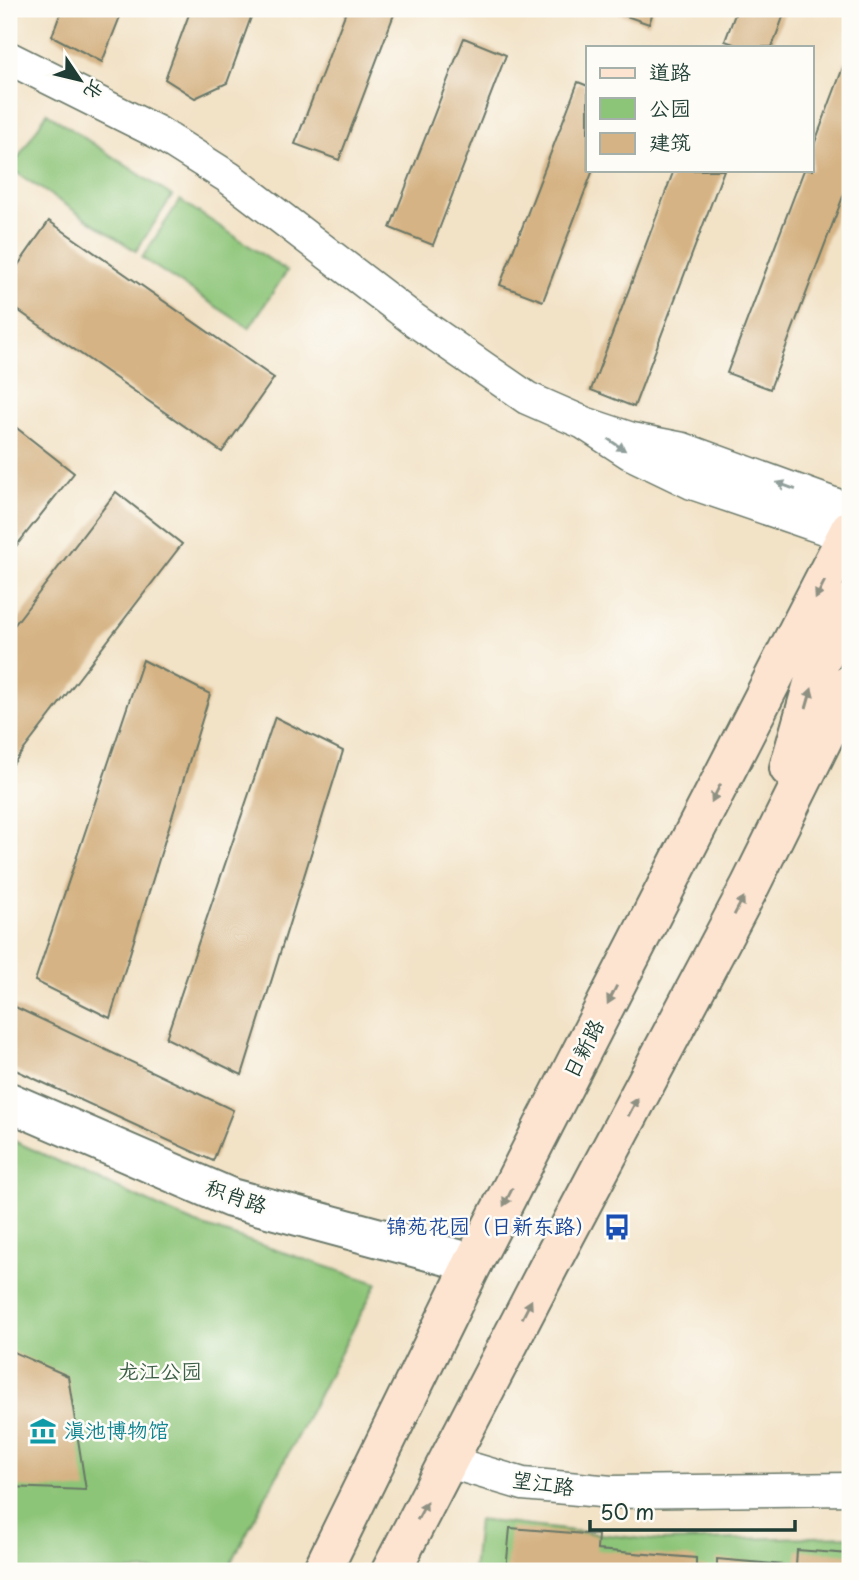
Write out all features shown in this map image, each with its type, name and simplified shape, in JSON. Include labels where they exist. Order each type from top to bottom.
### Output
[{"type":"main road","name":"日新路","points":[[322,1571],[474,1264],[849,525]]},
{"type":"main road","points":[[764,858],[818,666],[850,603]]},
{"type":"main road","points":[[390,1571],[764,858],[850,684]]},
{"type":"street","points":[[9,58],[157,132],[228,177],[413,320],[527,398],[584,423],[630,453],[692,483],[849,525]]},
{"type":"street","name":"积肖路","points":[[9,1102],[231,1198],[474,1264]]},
{"type":"street","name":"望江路","points":[[449,1462],[523,1484],[612,1492],[850,1489]]},
{"type":"green space","points":[[47,113],[172,196],[136,251],[11,169]]},
{"type":"green space","points":[[180,200],[287,271],[249,328],[142,258]]},
{"type":"green space","name":"龙江公园","points":[[14,1141],[194,1223],[377,1283],[227,1571],[9,1571],[9,1143]]},
{"type":"green space","points":[[478,1520],[661,1541],[850,1536],[850,1571],[473,1571]]},
{"type":"building","points":[[62,9],[123,9],[102,62],[52,36]]},
{"type":"building","points":[[191,9],[254,9],[227,83],[195,98],[165,79]]},
{"type":"building","points":[[347,9],[396,9],[339,160],[295,144]]},
{"type":"building","points":[[606,9],[654,9],[649,24]]},
{"type":"building","points":[[737,9],[786,9],[772,46],[739,46],[725,41]]},
{"type":"building","points":[[464,38],[506,55],[433,245],[390,228]]},
{"type":"building","points":[[850,49],[850,178],[770,389],[727,373],[803,172],[814,172],[814,145]]},
{"type":"building","points":[[578,82],[586,85],[586,172],[592,172],[543,301],[500,285]]},
{"type":"building","points":[[673,172],[723,172],[634,407],[591,390]]},
{"type":"building","points":[[49,221],[274,378],[222,452],[9,304],[9,278]]},
{"type":"building","points":[[9,422],[74,473],[9,555]]},
{"type":"building","points":[[116,492],[182,544],[9,769],[9,632]]},
{"type":"building","points":[[143,660],[210,694],[110,1018],[35,981]]},
{"type":"building","points":[[275,717],[343,751],[242,1075],[166,1038]]},
{"type":"building","points":[[9,1004],[233,1110],[213,1161],[9,1067]]},
{"type":"building","name":"滇池博物馆","points":[[9,1350],[68,1376],[86,1490],[9,1487]]},
{"type":"building","points":[[510,1528],[598,1535],[597,1550],[696,1558],[696,1566],[717,1568],[717,1559],[796,1566],[797,1550],[850,1554],[850,1571],[506,1571]]},
{"type":"place","name":"锦苑花园（日新东路）","points":[[617,1227]]},
{"type":"place","name":"滇池博物馆","points":[[43,1431]]}]
